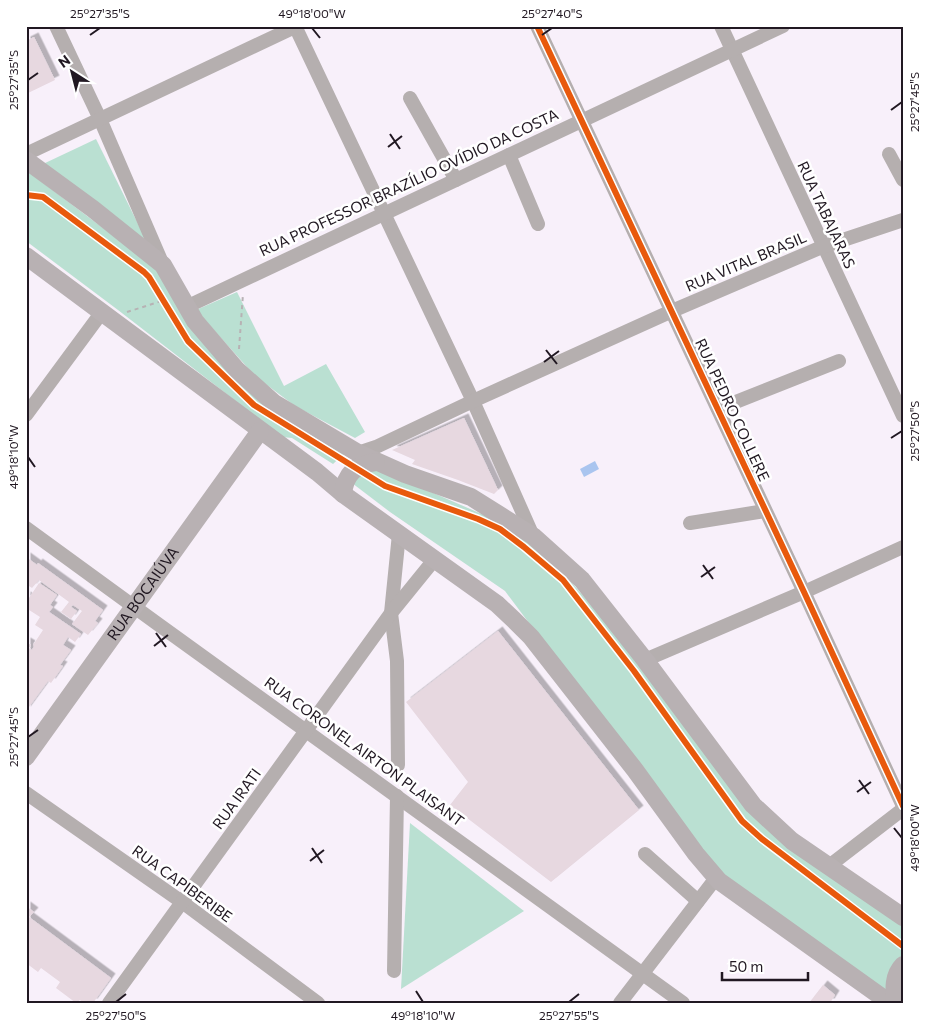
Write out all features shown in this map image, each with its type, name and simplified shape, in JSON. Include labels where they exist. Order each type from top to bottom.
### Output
[{"type":"main road","points":[[26,160],[93,209],[163,265],[195,321],[237,370],[274,403],[376,462],[471,497],[533,536],[582,580],[645,660],[753,805],[792,840],[903,917]]},
{"type":"main road","points":[[26,256],[317,472],[343,494],[497,604],[531,637],[635,770],[696,854],[716,878],[776,923],[890,1003]]},
{"type":"main road","name":"RUA BOCAIÚVA","points":[[26,758],[260,430]]},
{"type":"main road","points":[[317,472],[338,469],[358,453]]},
{"type":"main road","points":[[343,494],[346,480],[355,468],[365,463],[376,462]]},
{"type":"main road","points":[[895,1003],[894,983],[903,965]]},
{"type":"street","points":[[56,26],[100,119],[163,265]]},
{"type":"street","points":[[26,154],[296,26],[472,401],[533,536]]},
{"type":"street","name":"RUA PEDRO COLLERE","points":[[537,26],[804,592],[903,807]]},
{"type":"street","name":"RUA TABAJARAS","points":[[721,26],[822,247],[903,416]]},
{"type":"street","name":"RUA PROFESSOR BRAZÍLIO OVÍDIO DA COSTA","points":[[182,301],[245,280],[783,26]]},
{"type":"street","points":[[410,98],[456,180]]},
{"type":"street","points":[[889,154],[903,180]]},
{"type":"street","points":[[509,155],[538,224]]},
{"type":"street","name":"RUA VITAL BRASIL","points":[[358,453],[376,448],[472,401],[672,311],[822,247],[903,220]]},
{"type":"street","points":[[26,416],[106,315]]},
{"type":"street","points":[[718,409],[839,361]]},
{"type":"street","points":[[690,523],[766,511]]},
{"type":"street","name":"RUA CORONEL AIRTON PLAISANT","points":[[26,528],[683,1003]]},
{"type":"street","points":[[398,765],[397,661],[391,614],[399,534]]},
{"type":"street","points":[[645,660],[804,592],[903,546]]},
{"type":"street","name":"RUA IRATI","points":[[109,1003],[391,614],[434,560]]},
{"type":"street","name":"RUA CAPIBERIBE","points":[[26,793],[182,902],[318,1003]]},
{"type":"street","points":[[394,971],[397,796]]},
{"type":"street","points":[[829,866],[903,807]]},
{"type":"street","points":[[645,854],[698,901]]},
{"type":"street","points":[[620,1003],[716,878]]},
{"type":"path","points":[[237,370],[245,280]]},
{"type":"path","points":[[158,293],[167,309]]},
{"type":"path","points":[[106,315],[162,301],[182,301]]},
{"type":"green space","points":[[96,139],[147,242],[43,164]]},
{"type":"green space","points":[[26,170],[160,271],[251,392],[307,433],[345,453],[333,464],[292,438],[282,437],[26,241]]},
{"type":"green space","points":[[237,292],[284,386],[326,364],[365,432],[355,438],[295,406],[255,376],[196,310]]},
{"type":"green space","points":[[369,465],[507,525],[559,568],[649,671],[756,817],[903,927],[903,955],[890,976],[889,993],[727,880],[703,855],[505,591],[390,512],[348,480]]},
{"type":"green space","points":[[410,823],[524,911],[401,989]]},
{"type":"water","points":[[595,461],[599,469],[584,477],[580,469]]},
{"type":"building","points":[[34,37],[55,80],[26,94],[26,41]]},
{"type":"building","points":[[464,418],[498,490],[494,494],[412,464],[415,460],[392,450]]},
{"type":"building","points":[[26,557],[37,565],[38,563],[103,610],[95,621],[98,623],[88,635],[72,624],[82,611],[73,605],[71,607],[77,611],[71,619],[61,612],[69,602],[39,580],[32,588],[26,584]]},
{"type":"building","points":[[39,583],[57,595],[50,605],[53,607],[49,612],[81,634],[75,642],[68,637],[63,645],[71,650],[60,665],[63,666],[51,683],[48,681],[26,711],[26,642],[31,645],[29,648],[32,650],[33,645],[43,630],[35,625],[40,617],[26,608],[26,596],[29,598]]},
{"type":"building","points":[[498,631],[639,810],[551,882],[450,805],[468,782],[406,702]]},
{"type":"building","points":[[26,906],[34,912],[29,917],[111,978],[93,1003],[83,1003],[80,1000],[76,1003],[56,988],[60,982],[41,968],[38,972],[26,963]]},
{"type":"building","points":[[823,985],[835,995],[830,1003],[809,1003]]},
{"type":"cycle path","points":[[537,26],[903,806]]},
{"type":"cycle path","points":[[26,195],[43,197],[144,272],[149,277],[188,341],[254,405],[385,486],[478,519],[500,529],[563,580],[634,671],[742,821],[762,839],[903,946]]}]
